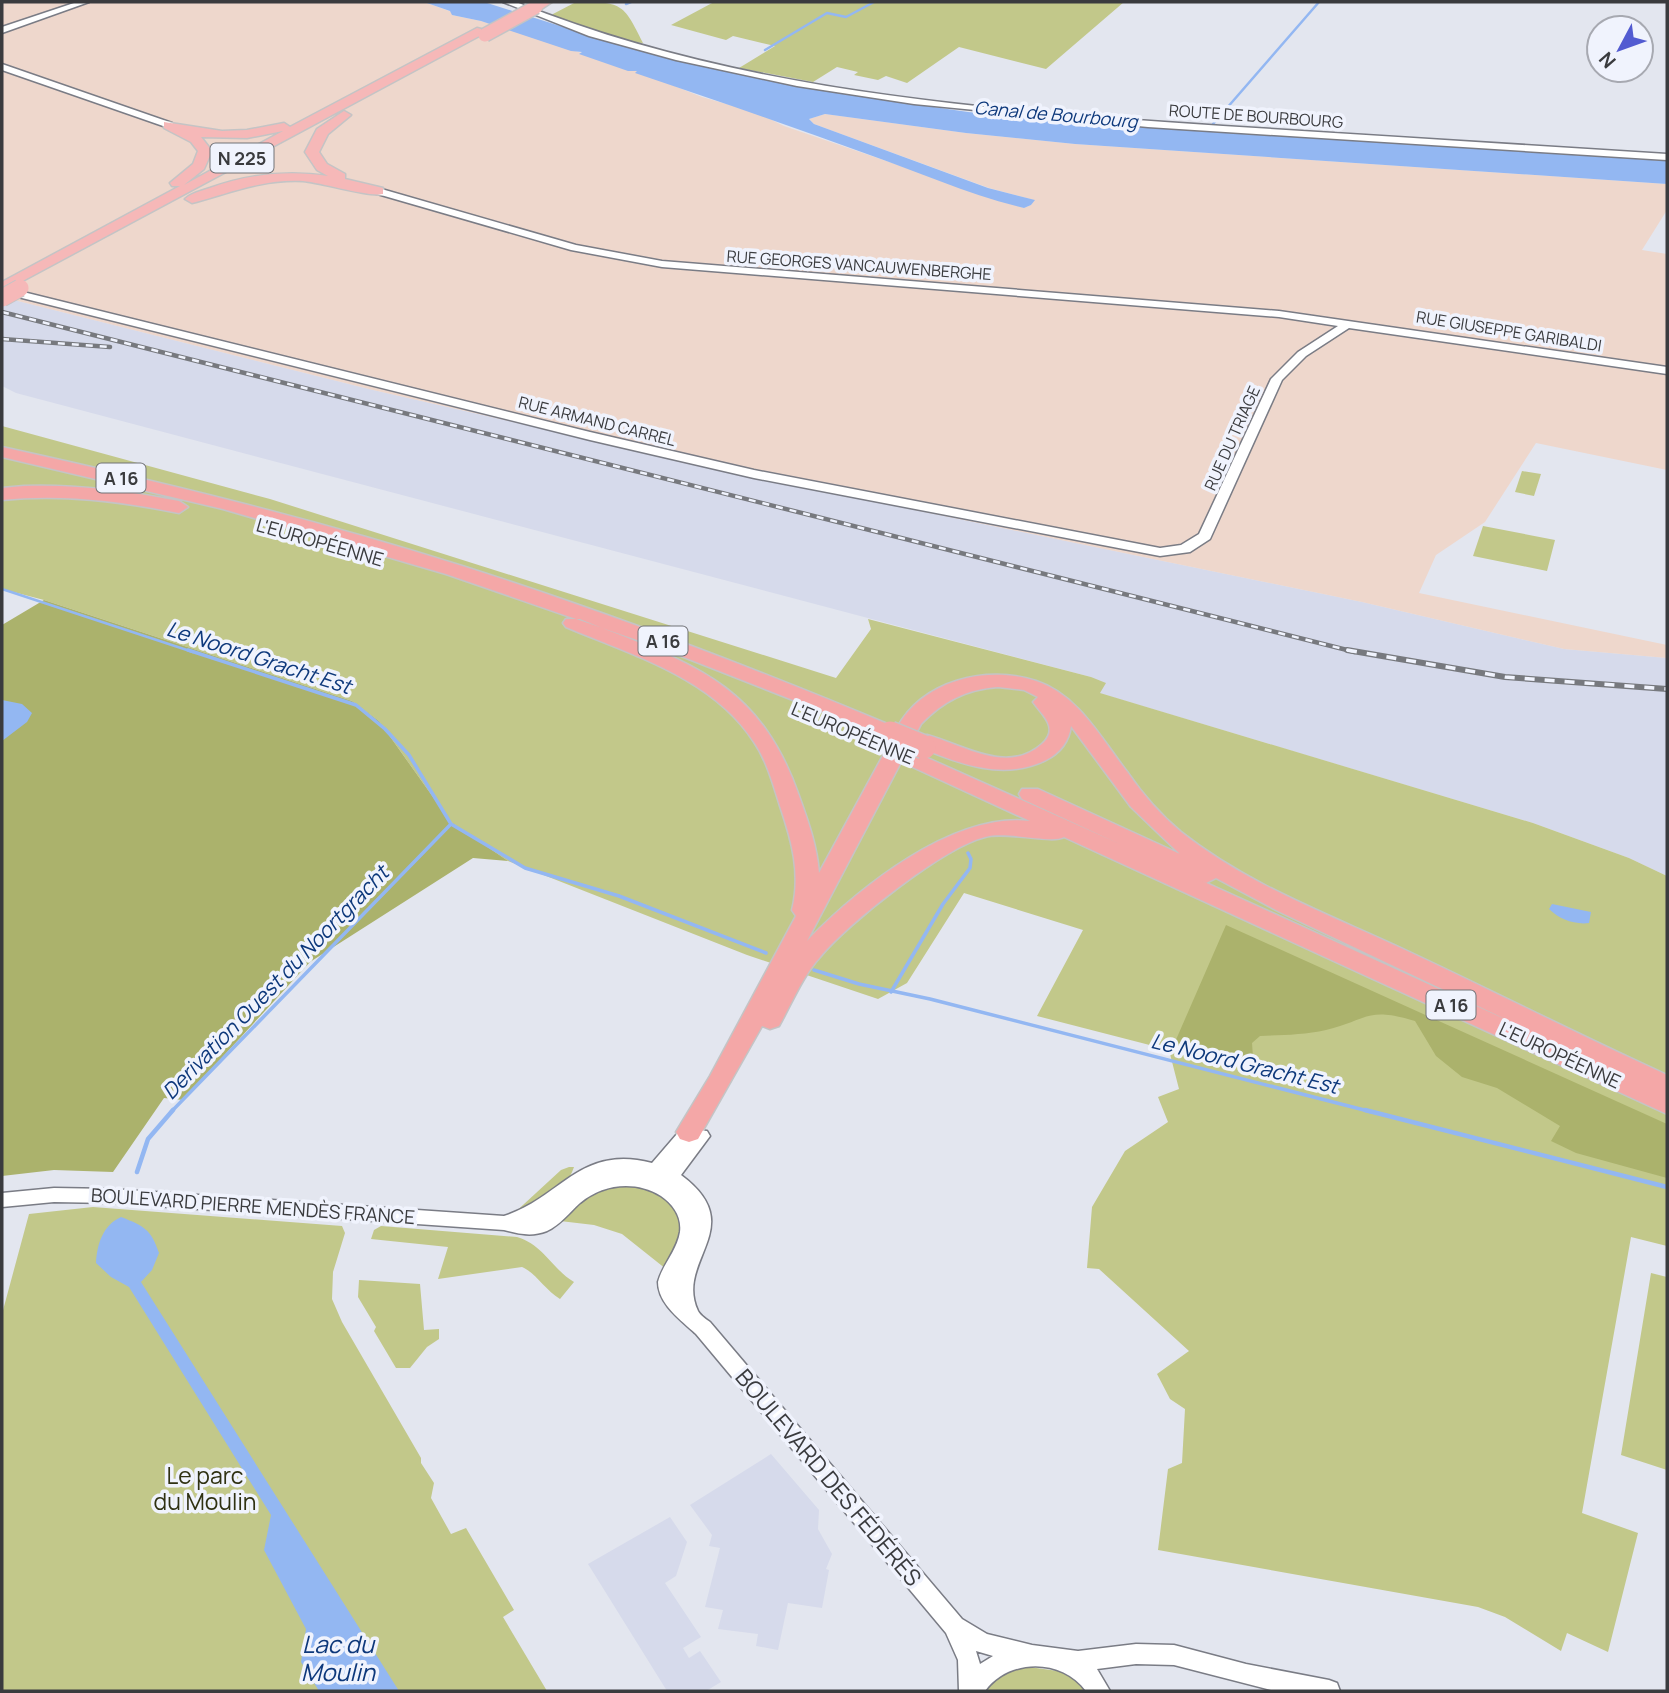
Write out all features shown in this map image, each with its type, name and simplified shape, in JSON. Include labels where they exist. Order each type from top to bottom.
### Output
[{"type":"highway","name":"N 225","points":[[7,290],[407,69],[536,4]]},
{"type":"highway","name":"N 225","points":[[7,290],[164,210],[394,84],[481,33]]},
{"type":"highway","points":[[169,125],[219,135],[270,131],[300,120],[407,69]]},
{"type":"highway","points":[[378,191],[324,169],[314,159],[312,150],[320,134],[330,124],[394,84]]},
{"type":"highway","points":[[7,290],[196,168],[204,156],[202,145],[190,135],[169,125]]},
{"type":"highway","points":[[164,210],[227,185],[271,176],[313,176],[378,191]]},
{"type":"highway","points":[[2,439],[237,512]]},
{"type":"highway","name":"L'EUROPÉENNE","points":[[2,452],[481,578],[725,665]]},
{"type":"highway","name":"L'EUROPÉENNE","points":[[2,463],[237,512],[573,623],[733,683],[888,735],[1667,1086]]},
{"type":"highway","points":[[2,494],[39,491],[94,492],[237,512]]},
{"type":"highway","points":[[573,623],[702,682],[733,704],[761,734],[777,767],[796,819],[808,868],[807,898],[790,950]]},
{"type":"highway","points":[[725,665],[888,735]]},
{"type":"highway","points":[[695,1134],[720,1081],[912,721],[937,698],[974,683],[1019,683],[1043,691],[1080,724],[1153,819],[1231,889]]},
{"type":"highway","points":[[774,1012],[800,953],[914,733],[930,713],[949,699],[967,692],[1002,688],[1024,691],[1042,701],[1055,713],[1060,726],[1056,742],[1044,753],[1009,764],[922,749]]},
{"type":"highway","name":"L'EUROPÉENNE","points":[[922,749],[1146,865],[1231,889],[1667,1104]]},
{"type":"highway","points":[[695,1134],[730,1093],[808,956],[828,934],[930,856],[970,834],[1001,827],[1037,829],[1079,842],[1126,863],[1146,865]]},
{"type":"main road","name":"ROUTE DE BOURBOURG","points":[[508,2],[564,25],[638,47],[828,88],[1012,114],[1667,157]]},
{"type":"street","points":[[2,30],[85,2]]},
{"type":"street","points":[[2,68],[169,125]]},
{"type":"street","name":"RUE GEORGES VANCAUWENBERGHE","points":[[378,191],[568,246],[654,263],[1270,313],[1346,323]]},
{"type":"street","name":"RUE ARMAND CARREL","points":[[7,290],[599,439],[763,476],[1140,550],[1166,552],[1189,547]]},
{"type":"street","name":"RUE GIUSEPPE GARIBALDI","points":[[1346,323],[1667,371]]},
{"type":"street","name":"RUE DU TRIAGE","points":[[1189,547],[1202,539],[1209,529],[1267,397],[1280,375],[1297,357],[1342,329],[1346,323]]},
{"type":"street","points":[[658,1179],[695,1134]]},
{"type":"street","name":"BOULEVARD PIERRE MENDÈS FRANCE","points":[[2,1200],[97,1195],[536,1227],[551,1220],[576,1195],[596,1184],[618,1179],[658,1179]]},
{"type":"street","name":"BOULEVARD DES FÉDÉRÉS","points":[[658,1179],[692,1196],[701,1213],[700,1244],[686,1272],[683,1288],[686,1303],[703,1328],[954,1626],[969,1660],[971,1691]]},
{"type":"street","name":"BOULEVARD DES FÉDÉRÉS","points":[[954,1626],[982,1643],[1060,1661]]},
{"type":"street","points":[[971,1691],[980,1679],[998,1664],[1030,1654]]},
{"type":"street","points":[[1060,1661],[1136,1654],[1174,1655],[1246,1675],[1329,1691]]},
{"type":"street","points":[[1060,1661],[1084,1673],[1099,1691]]},
{"type":"shaded area","points":[[2,2],[424,2],[452,12],[452,15],[481,21],[632,69],[702,97],[758,113],[784,126],[1024,208],[1034,200],[989,188],[814,124],[809,119],[825,114],[1075,144],[1667,184],[1667,210],[1642,250],[1667,254],[1667,470],[1536,443],[1485,522],[1436,555],[1419,593],[1667,645],[1667,658],[1564,649],[1362,602],[755,477],[373,390],[2,297]]},
{"type":"shaded area","points":[[2,297],[373,390],[755,477],[1362,602],[1564,649],[1667,658],[1667,876],[1629,858],[1533,823],[1099,693],[1091,677],[16,393],[2,386]]},
{"type":"shaded area","points":[[771,1454],[819,1510],[818,1529],[832,1554],[826,1569],[829,1570],[822,1608],[788,1603],[778,1650],[756,1646],[758,1634],[718,1629],[723,1610],[705,1607],[720,1548],[709,1546],[712,1535],[690,1505]]},
{"type":"shaded area","points":[[670,1517],[687,1542],[676,1576],[665,1583],[701,1637],[683,1648],[689,1658],[700,1651],[721,1682],[706,1691],[667,1691],[588,1564]]},
{"type":"green space","points":[[576,2],[612,4],[619,7],[630,19],[643,43],[629,42],[552,18],[553,14]]},
{"type":"green space","points":[[714,2],[1124,2],[1046,69],[959,47],[907,83],[886,76],[878,80],[854,75],[858,72],[837,67],[813,82],[739,68],[775,46],[733,36],[726,40],[671,25]]},
{"type":"green space","points":[[2,426],[270,499],[836,678],[871,629],[868,619],[1091,677],[1106,683],[1100,693],[1533,823],[1629,858],[1667,876],[1667,1246],[1631,1237],[1582,1513],[1638,1533],[1608,1652],[1567,1633],[1561,1651],[1505,1617],[1478,1607],[1158,1550],[1168,1469],[1182,1463],[1185,1409],[1170,1399],[1157,1374],[1189,1351],[1099,1269],[1087,1268],[1092,1207],[1125,1151],[1168,1122],[1158,1097],[1179,1089],[1169,1050],[1037,1016],[1083,930],[964,893],[907,983],[878,999],[747,955],[508,861],[450,821],[379,721],[352,701],[44,600],[2,589]]},
{"type":"green space","points":[[1522,471],[1541,474],[1534,496],[1515,492]]},
{"type":"green space","points":[[1483,526],[1555,540],[1547,571],[1473,556]]},
{"type":"green space","points":[[44,600],[352,701],[379,721],[450,821],[508,861],[473,858],[310,962],[183,1100],[164,1098],[113,1172],[54,1170],[2,1176],[2,625]]},
{"type":"green space","points":[[1226,925],[1667,1124],[1667,1178],[1576,1153],[1551,1141],[1560,1126],[1497,1088],[1462,1077],[1436,1056],[1415,1021],[1376,1015],[1318,1032],[1260,1036],[1252,1043],[1251,1064],[1203,1055],[1175,1042]]},
{"type":"green space","points":[[574,1167],[570,1176],[556,1192],[539,1204],[511,1216],[561,1170]]},
{"type":"green space","points":[[632,1183],[671,1197],[686,1226],[666,1269],[622,1234],[594,1225],[560,1221],[590,1191]]},
{"type":"green space","name":"Le parc du Moulin","points":[[93,1207],[342,1226],[345,1233],[333,1272],[332,1299],[342,1322],[434,1483],[431,1498],[451,1534],[466,1528],[514,1610],[503,1617],[547,1691],[2,1691],[2,1314],[29,1214]]},
{"type":"green space","points":[[381,1226],[517,1237],[541,1251],[574,1282],[560,1299],[522,1267],[438,1279],[448,1247],[371,1239],[374,1230]]},
{"type":"green space","points":[[1651,1273],[1667,1277],[1667,1470],[1621,1455]]},
{"type":"green space","points":[[359,1280],[420,1284],[424,1330],[439,1329],[439,1339],[427,1347],[410,1368],[396,1368],[374,1331],[376,1327],[358,1297]]},
{"type":"green space","points":[[1029,1667],[1065,1672],[1091,1691],[981,1691],[1002,1674]]},
{"type":"water","points":[[424,2],[484,2],[636,50],[837,93],[968,112],[1066,122],[1667,161],[1667,184],[1075,144],[825,114],[809,119],[814,124],[988,188],[1035,200],[1024,208],[964,190],[635,73],[637,71],[628,71],[579,54],[582,52],[571,51],[481,21],[452,15],[450,11]]},
{"type":"water","points":[[2,700],[22,704],[32,713],[27,722],[2,741]]},
{"type":"water","points":[[1552,904],[1591,912],[1589,923],[1562,918],[1549,909]]},
{"type":"water","name":"Lac du Moulin","points":[[121,1217],[150,1233],[159,1253],[152,1270],[141,1282],[399,1691],[319,1691],[301,1662],[306,1629],[264,1550],[271,1515],[129,1287],[111,1277],[96,1263],[105,1230]]},
{"type":"waterway","points":[[626,4],[631,2]]},
{"type":"waterway","points":[[765,50],[827,13],[846,17],[874,2]]},
{"type":"waterway","points":[[1213,124],[1319,2]]},
{"type":"waterway","name":"Le Noord Gracht Est","points":[[2,589],[193,652]]},
{"type":"waterway","name":"Le Noord Gracht Est","points":[[188,650],[356,705],[385,729],[409,755],[451,824]]},
{"type":"waterway","name":"Derivation Ouest du Noortgracht","points":[[171,1112],[451,824]]},
{"type":"waterway","name":"Le Noord Gracht Est","points":[[451,824],[525,868],[619,896],[766,953]]},
{"type":"waterway","points":[[892,991],[943,904],[970,868],[971,859],[968,853]]},
{"type":"waterway","name":"Le Noord Gracht Est","points":[[814,970],[892,991]]},
{"type":"waterway","name":"Le Noord Gracht Est","points":[[892,991],[1372,1112]]},
{"type":"waterway","name":"Derivation Ouest du Noortgracht","points":[[137,1172],[148,1139],[173,1110]]},
{"type":"waterway","name":"Le Noord Gracht Est","points":[[1365,1110],[1667,1187]]},
{"type":"railway","points":[[2,312],[1347,650]]},
{"type":"railway","points":[[2,339],[110,347]]},
{"type":"railway","points":[[1347,650],[1505,677],[1667,689]]},
{"type":"railway","points":[[1347,650],[1355,652]]},
{"type":"water label","name":"Canal de Bourbourg","points":[[1056,114]]}]
